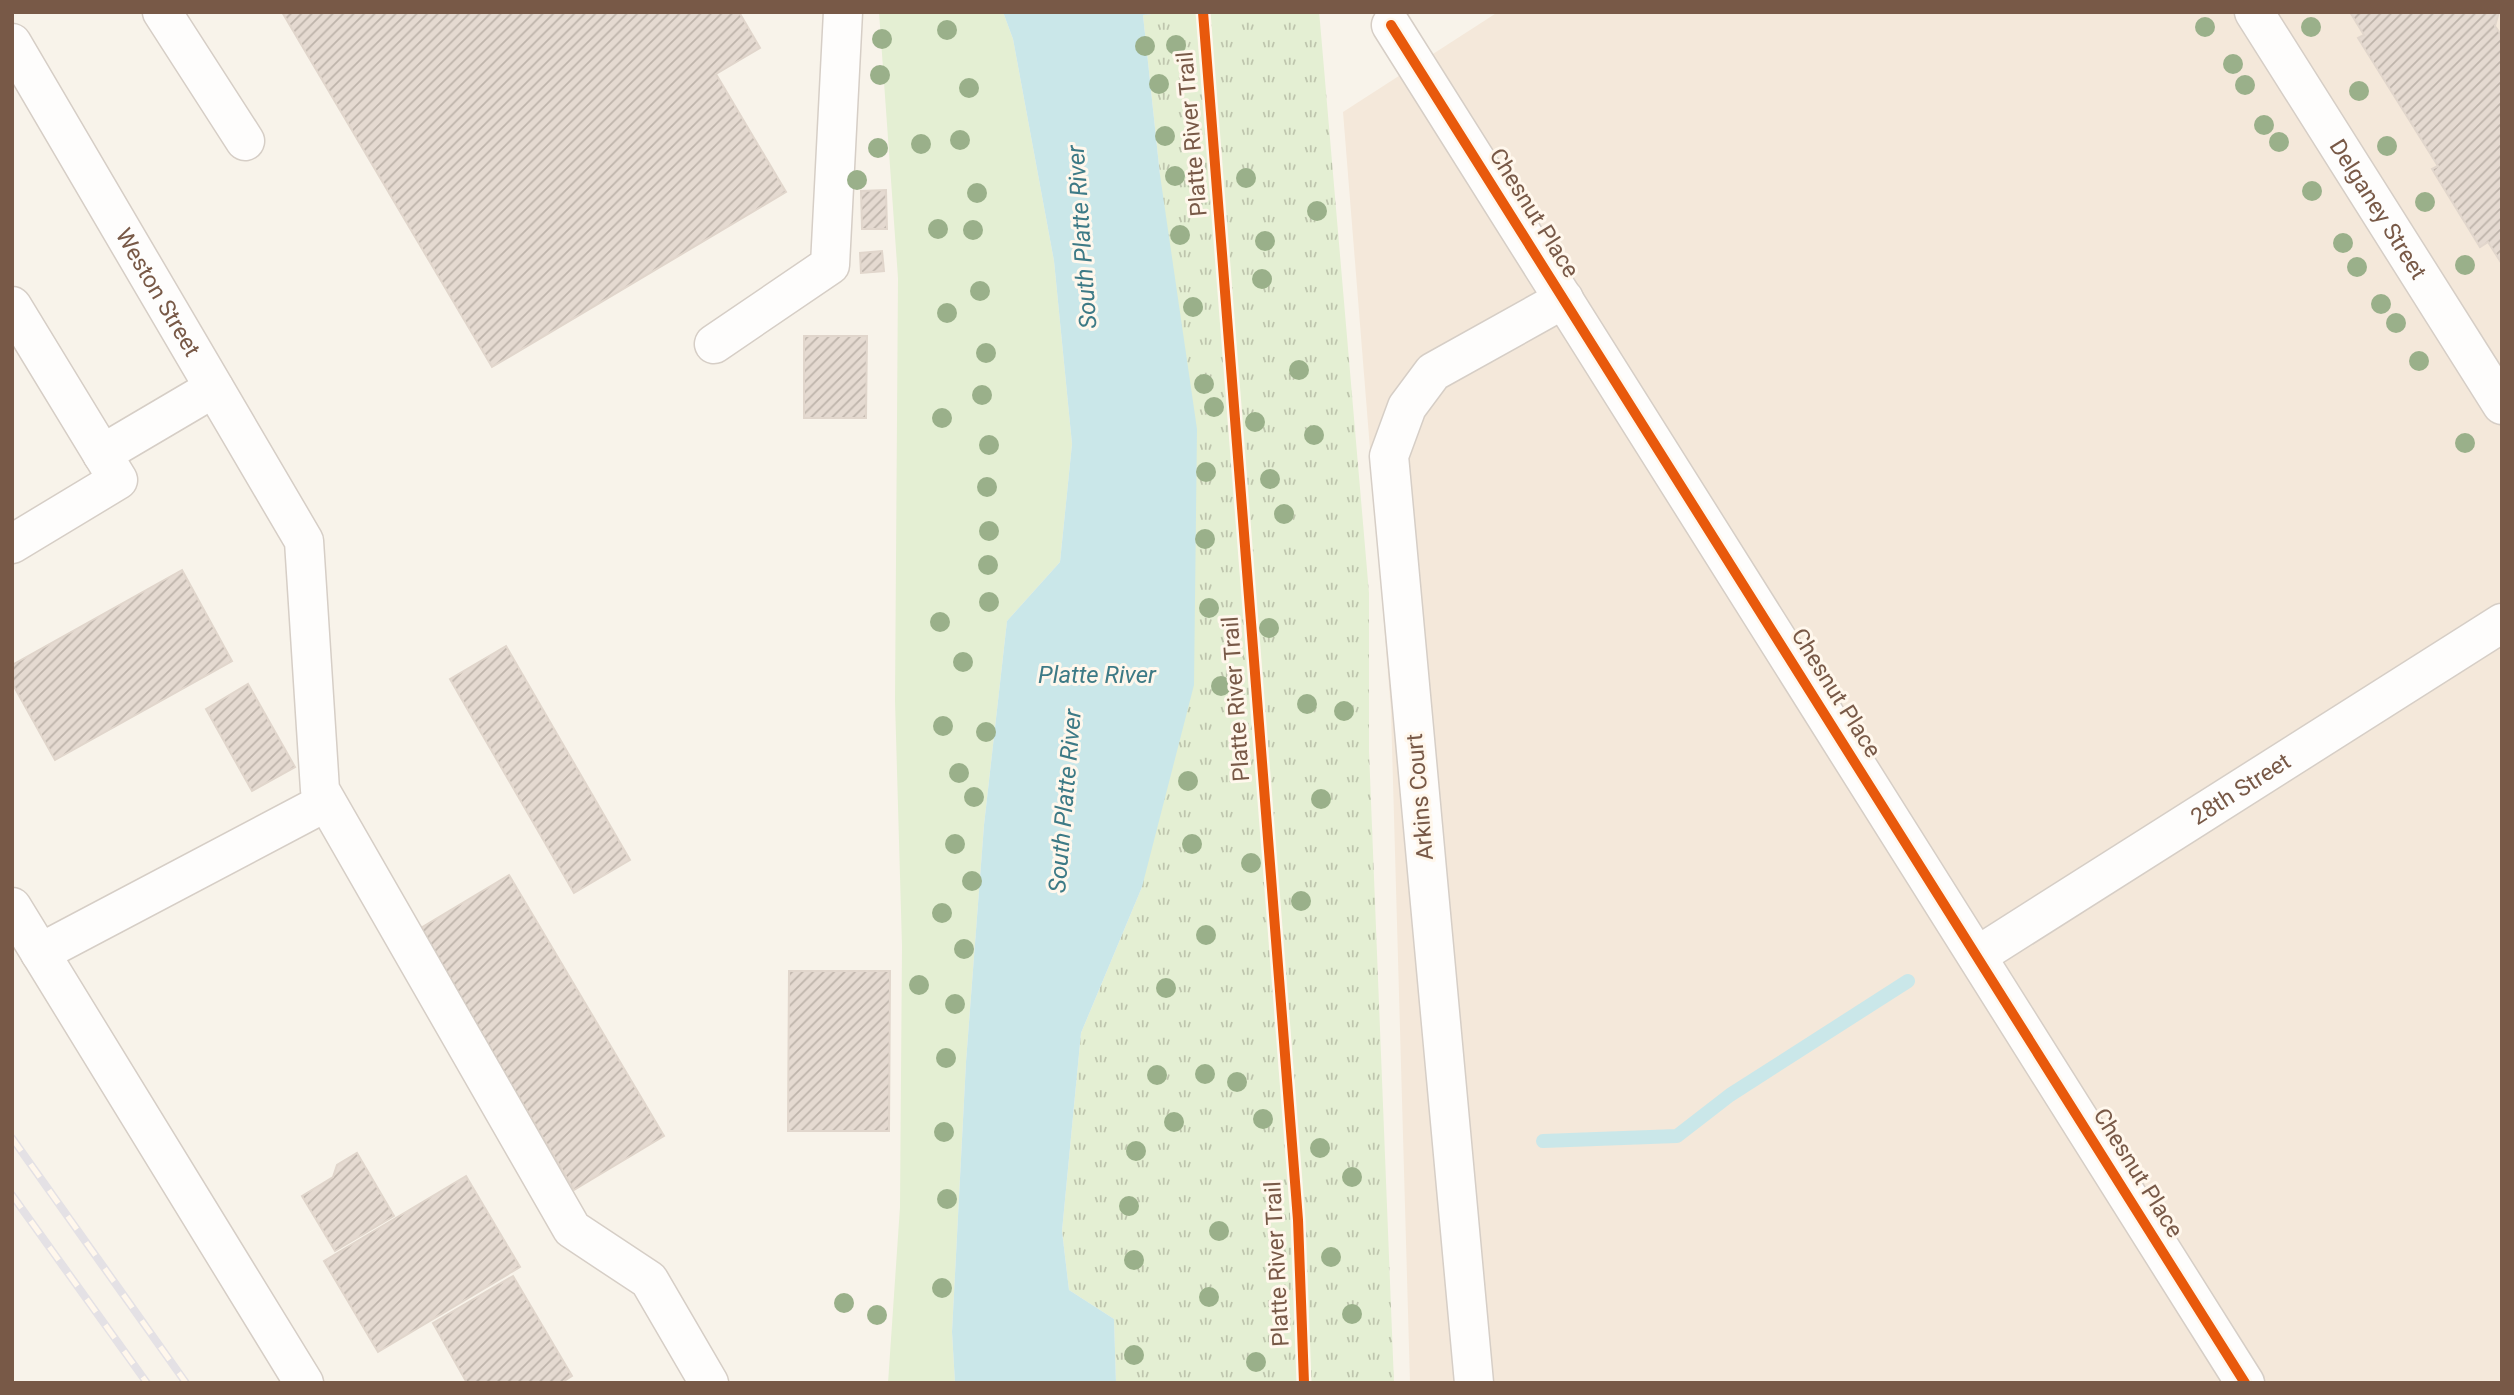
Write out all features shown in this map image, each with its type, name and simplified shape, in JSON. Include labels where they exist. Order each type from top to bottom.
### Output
[{"type":"street","points":[[162,12],[245,141]]},
{"type":"street","points":[[714,344],[830,265],[842,12]]},
{"type":"street","name":"Delganey Street","points":[[2254,12],[2502,405]]},
{"type":"street","name":"Chesnut Place","points":[[1394,17],[1564,299],[2245,1383]]},
{"type":"street","name":"Weston Street","points":[[12,43],[304,541],[320,790],[326,802]]},
{"type":"street","name":"Arkins Court","points":[[1474,1383],[1389,456],[1407,407],[1433,372],[1564,299]]},
{"type":"street","points":[[12,306],[118,480],[12,544]]},
{"type":"street","points":[[102,454],[214,388]]},
{"type":"street","name":"28th Street","points":[[1977,956],[2502,622]]},
{"type":"street","points":[[40,953],[326,802],[572,1229],[649,1280],[709,1383]]},
{"type":"street","points":[[12,907],[303,1383]]},
{"type":"shaded area","points":[[1498,12],[2502,12],[2502,1383],[1410,1383],[1391,711],[1343,112]]},
{"type":"green space","points":[[879,12],[1003,12],[1013,39],[1054,261],[1072,444],[1060,562],[1007,621],[984,825],[966,1062],[952,1332],[955,1383],[888,1383],[900,1207],[902,946],[895,701],[898,278]]},
{"type":"green space","points":[[1170,12],[1319,12],[1369,593],[1369,751],[1394,1383],[1116,1383],[1114,1319],[1069,1290],[1062,1231],[1081,1033],[1142,887],[1160,175],[1143,15]]},
{"type":"water","name":"Platte River","points":[[1003,12],[1170,12],[1143,15],[1160,175],[1197,429],[1194,685],[1142,887],[1081,1033],[1062,1231],[1069,1290],[1114,1319],[1116,1383],[955,1383],[952,1332],[966,1062],[984,825],[1007,621],[1060,562],[1072,444],[1054,261],[1013,39]]},
{"type":"building","points":[[282,12],[739,12],[760,48],[716,74],[786,192],[492,367]]},
{"type":"building","points":[[2350,12],[2499,12],[2495,26],[2502,36],[2502,264],[2488,242],[2480,247],[2432,169],[2438,166],[2358,38],[2364,35]]},
{"type":"building","points":[[886,190],[887,229],[862,229],[861,191]]},
{"type":"building","points":[[882,251],[884,271],[861,273],[860,253]]},
{"type":"building","points":[[804,336],[867,336],[866,418],[804,418]]},
{"type":"building","points":[[182,570],[232,661],[55,760],[12,683],[12,665]]},
{"type":"building","points":[[506,646],[630,860],[574,893],[450,679]]},
{"type":"building","points":[[248,684],[295,767],[252,791],[206,709]]},
{"type":"building","points":[[509,875],[664,1136],[574,1190],[419,929]]},
{"type":"building","points":[[789,971],[890,971],[889,1131],[788,1131]]},
{"type":"building","points":[[357,1153],[394,1216],[335,1251],[302,1196],[333,1177],[337,1165]]},
{"type":"building","points":[[466,1176],[520,1267],[378,1352],[324,1261]]},
{"type":"building","points":[[513,1276],[572,1376],[561,1383],[467,1383],[433,1323]]},
{"type":"waterway","points":[[1543,1141],[1677,1136],[1730,1095],[1908,981]]},
{"type":"railway","points":[[12,1138],[186,1383]]},
{"type":"railway","points":[[12,1195],[147,1383]]},
{"type":"cycle path","name":"Platte River Trail","points":[[1203,12],[1298,1220],[1304,1383]]},
{"type":"cycle path","points":[[1391,25],[2245,1383]]},
{"type":"water label","name":"South Platte River","points":[[1082,237]]},
{"type":"water label","name":"South Platte River","points":[[1065,801]]}]
